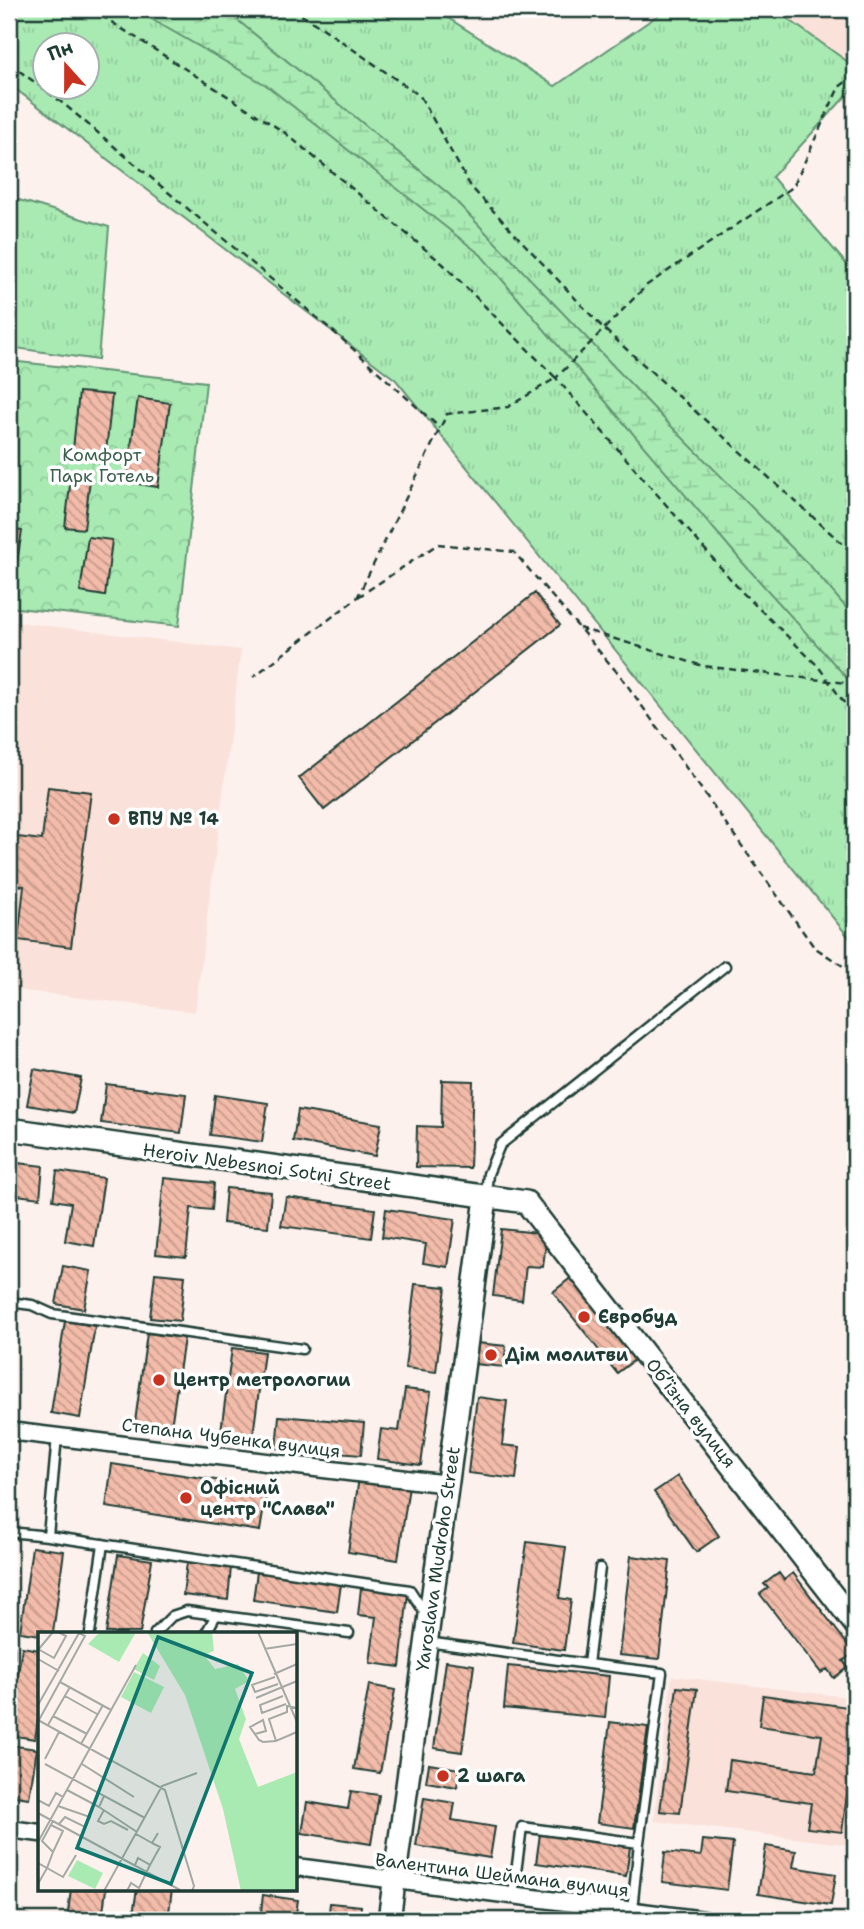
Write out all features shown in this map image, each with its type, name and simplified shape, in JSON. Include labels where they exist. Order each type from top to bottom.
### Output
[{"type":"street","name":"Heroiv Nebesnoi Sotni Street","points":[[9,1129],[526,1202]]},
{"type":"street","name":"Yaroslava Mudroho Street","points":[[389,1920],[486,1198]]},
{"type":"street","name":"Об’їзна вулиця","points":[[526,1202],[855,1624]]},
{"type":"street","name":"Степана Чубенка вулиця","points":[[9,1431],[448,1484]]},
{"type":"street","points":[[9,1829],[38,1833]]},
{"type":"street","name":"Валентина Шеймана вулиця","points":[[298,1867],[513,1895],[632,1916],[704,1920]]},
{"type":"lane","points":[[486,1198],[488,1174],[500,1145],[725,967]]},
{"type":"lane","points":[[9,1302],[32,1305],[52,1314],[302,1349]]},
{"type":"lane","points":[[48,1536],[57,1436]]},
{"type":"lane","points":[[9,1466],[12,1507]]},
{"type":"lane","points":[[9,1532],[410,1590],[430,1620]]},
{"type":"lane","points":[[90,1632],[103,1544]]},
{"type":"lane","points":[[588,1664],[600,1568]]},
{"type":"lane","points":[[156,1632],[172,1616],[187,1611],[349,1633]]},
{"type":"lane","points":[[207,1632],[216,1615]]},
{"type":"lane","points":[[427,1642],[662,1673],[632,1916]]},
{"type":"lane","points":[[9,1649],[9,1657]]},
{"type":"lane","points":[[513,1895],[522,1827],[639,1843]]},
{"type":"path","points":[[91,9],[284,132],[443,264],[556,378],[741,591],[818,666],[855,718]]},
{"type":"path","points":[[291,9],[420,96],[471,187],[604,329],[855,555]]},
{"type":"path","points":[[9,63],[65,105],[300,303],[440,428]]},
{"type":"path","points":[[357,598],[447,414],[508,407],[556,378],[647,285],[793,187],[839,87],[855,75]]},
{"type":"path","points":[[253,677],[357,598],[438,544],[514,552],[622,678],[814,947],[855,974]]},
{"type":"path","points":[[579,628],[703,666],[855,684]]},
{"type":"shaded area","points":[[761,9],[855,9],[853,109]]},
{"type":"shaded area","name":"ВПУ № 14","points":[[9,621],[241,650],[195,1012],[9,989]]},
{"type":"shaded area","points":[[672,1676],[855,1698],[855,1808],[851,1845],[654,1821]]},
{"type":"green space","points":[[9,9],[434,9],[555,86],[667,9],[774,9],[855,67],[855,86],[772,177],[855,274],[855,945],[396,380],[33,102],[102,102],[102,32],[32,32],[32,102],[9,84]]},
{"type":"green space","points":[[134,9],[224,9],[450,195],[670,425],[813,569],[855,618],[855,687],[743,563],[481,255],[266,85]]},
{"type":"green space","points":[[9,197],[109,227],[98,360],[9,347]]},
{"type":"green space","name":"Комфорт Парк Готель","points":[[9,361],[206,382],[179,626],[9,607]]},
{"type":"building","points":[[79,392],[112,395],[106,452],[73,449]]},
{"type":"building","points":[[138,398],[170,403],[158,487],[126,482]]},
{"type":"building","points":[[71,477],[90,479],[84,529],[65,527]]},
{"type":"building","points":[[9,529],[22,531],[15,573],[9,572]]},
{"type":"building","points":[[88,537],[112,540],[105,596],[80,592]]},
{"type":"building","points":[[535,593],[560,625],[324,810],[299,778]]},
{"type":"building","points":[[48,787],[91,792],[71,947],[18,940],[24,886],[9,884],[9,836],[42,840]]},
{"type":"building","points":[[34,1069],[81,1078],[74,1113],[27,1105]]},
{"type":"building","points":[[442,1080],[473,1081],[470,1168],[416,1167],[417,1126],[441,1127]]},
{"type":"building","points":[[106,1084],[186,1094],[181,1133],[101,1123]]},
{"type":"building","points":[[215,1095],[268,1103],[262,1142],[210,1135]]},
{"type":"building","points":[[298,1110],[381,1124],[375,1156],[293,1141]]},
{"type":"building","points":[[9,1162],[43,1166],[40,1198],[9,1194]]},
{"type":"building","points":[[57,1171],[104,1178],[94,1246],[65,1241],[71,1203],[53,1200]]},
{"type":"building","points":[[164,1178],[214,1183],[212,1210],[191,1208],[186,1257],[156,1254]]},
{"type":"building","points":[[226,1188],[271,1192],[268,1227],[223,1223]]},
{"type":"building","points":[[286,1197],[375,1209],[371,1238],[281,1226]]},
{"type":"building","points":[[386,1209],[455,1219],[448,1267],[423,1263],[426,1244],[382,1237]]},
{"type":"building","points":[[501,1229],[547,1234],[543,1267],[526,1266],[522,1300],[493,1296]]},
{"type":"building","points":[[63,1266],[91,1271],[84,1309],[56,1304]]},
{"type":"building","points":[[155,1273],[185,1276],[180,1321],[150,1318]]},
{"type":"building","points":[[573,1276],[637,1358],[617,1373],[553,1292]]},
{"type":"building","points":[[415,1284],[446,1287],[436,1372],[405,1368]]},
{"type":"building","points":[[65,1321],[95,1326],[80,1418],[51,1413]]},
{"type":"building","name":"Центр метрологии","points":[[147,1333],[184,1338],[171,1427],[135,1422]]},
{"type":"building","name":"Дім молитви","points":[[477,1343],[506,1346],[504,1367],[475,1364]]},
{"type":"building","points":[[232,1348],[264,1352],[252,1443],[220,1439]]},
{"type":"building","points":[[405,1389],[431,1392],[421,1465],[377,1459],[381,1429],[399,1431]]},
{"type":"building","points":[[477,1397],[507,1401],[502,1445],[520,1447],[516,1479],[468,1473]]},
{"type":"building","points":[[279,1416],[364,1423],[361,1455],[276,1448]]},
{"type":"building","name":"Офісний центр \"Слава\"","points":[[112,1464],[267,1488],[260,1531],[106,1507]]},
{"type":"building","points":[[678,1476],[719,1536],[696,1552],[654,1492]]},
{"type":"building","points":[[359,1478],[409,1486],[398,1560],[348,1552]]},
{"type":"building","points":[[527,1542],[566,1547],[559,1598],[571,1600],[564,1650],[513,1643]]},
{"type":"building","points":[[32,1547],[64,1551],[53,1632],[38,1632],[38,1635],[20,1632]]},
{"type":"building","points":[[118,1555],[152,1560],[140,1632],[106,1632]]},
{"type":"building","points":[[631,1556],[670,1561],[659,1659],[619,1655]]},
{"type":"building","points":[[187,1562],[231,1567],[228,1600],[183,1595]]},
{"type":"building","points":[[257,1572],[341,1584],[337,1612],[253,1600]]},
{"type":"building","points":[[779,1573],[784,1580],[793,1573],[854,1653],[843,1661],[848,1667],[834,1678],[827,1669],[821,1673],[760,1594],[768,1588],[764,1584]]},
{"type":"building","points":[[361,1588],[408,1593],[400,1667],[370,1663],[376,1617],[358,1615]]},
{"type":"building","points":[[22,1647],[38,1650],[38,1720],[35,1739],[9,1735]]},
{"type":"building","points":[[446,1661],[474,1665],[462,1752],[434,1748]]},
{"type":"building","points":[[508,1666],[609,1676],[605,1718],[504,1708]]},
{"type":"building","points":[[369,1685],[395,1690],[380,1773],[354,1769]]},
{"type":"building","points":[[677,1687],[697,1689],[680,1813],[660,1811]]},
{"type":"building","points":[[763,1695],[855,1708],[855,1736],[842,1832],[807,1828],[811,1803],[726,1791],[730,1760],[816,1772],[822,1735],[759,1726]]},
{"type":"building","points":[[610,1722],[648,1727],[634,1828],[597,1823]]},
{"type":"building","points":[[9,1745],[37,1749],[29,1798],[9,1795]]},
{"type":"building","name":"2 шага","points":[[429,1764],[460,1769],[457,1787],[426,1782]]},
{"type":"building","points":[[351,1791],[379,1795],[371,1844],[302,1833],[307,1802],[348,1809]]},
{"type":"building","points":[[424,1798],[455,1803],[452,1820],[495,1827],[490,1858],[416,1846]]},
{"type":"building","points":[[540,1834],[630,1847],[626,1876],[536,1863]]},
{"type":"building","points":[[703,1840],[733,1843],[727,1890],[662,1882],[665,1852],[701,1856]]},
{"type":"building","points":[[766,1846],[796,1851],[793,1867],[836,1874],[831,1905],[758,1894]]},
{"type":"building","points":[[855,1875],[855,1908],[849,1907]]},
{"type":"building","points":[[71,1890],[106,1890],[102,1920],[67,1920]]},
{"type":"building","points":[[137,1890],[172,1890],[168,1920],[132,1920]]},
{"type":"building","points":[[263,1895],[298,1900],[295,1920],[260,1920]]},
{"type":"building","points":[[330,1903],[361,1906],[360,1920],[328,1920]]},
{"type":"building","points":[[406,1915],[441,1919],[441,1920],[405,1920]]},
{"type":"place","name":"ВПУ № 14","points":[[114,819]]},
{"type":"place","name":"Євробуд","points":[[584,1317]]},
{"type":"place","name":"Дім молитви","points":[[491,1355]]},
{"type":"place","name":"Центр метрологии","points":[[159,1380]]},
{"type":"place","name":"Офісний центр \"Слава\"","points":[[186,1498]]},
{"type":"place","name":"2 шага","points":[[443,1776]]}]
